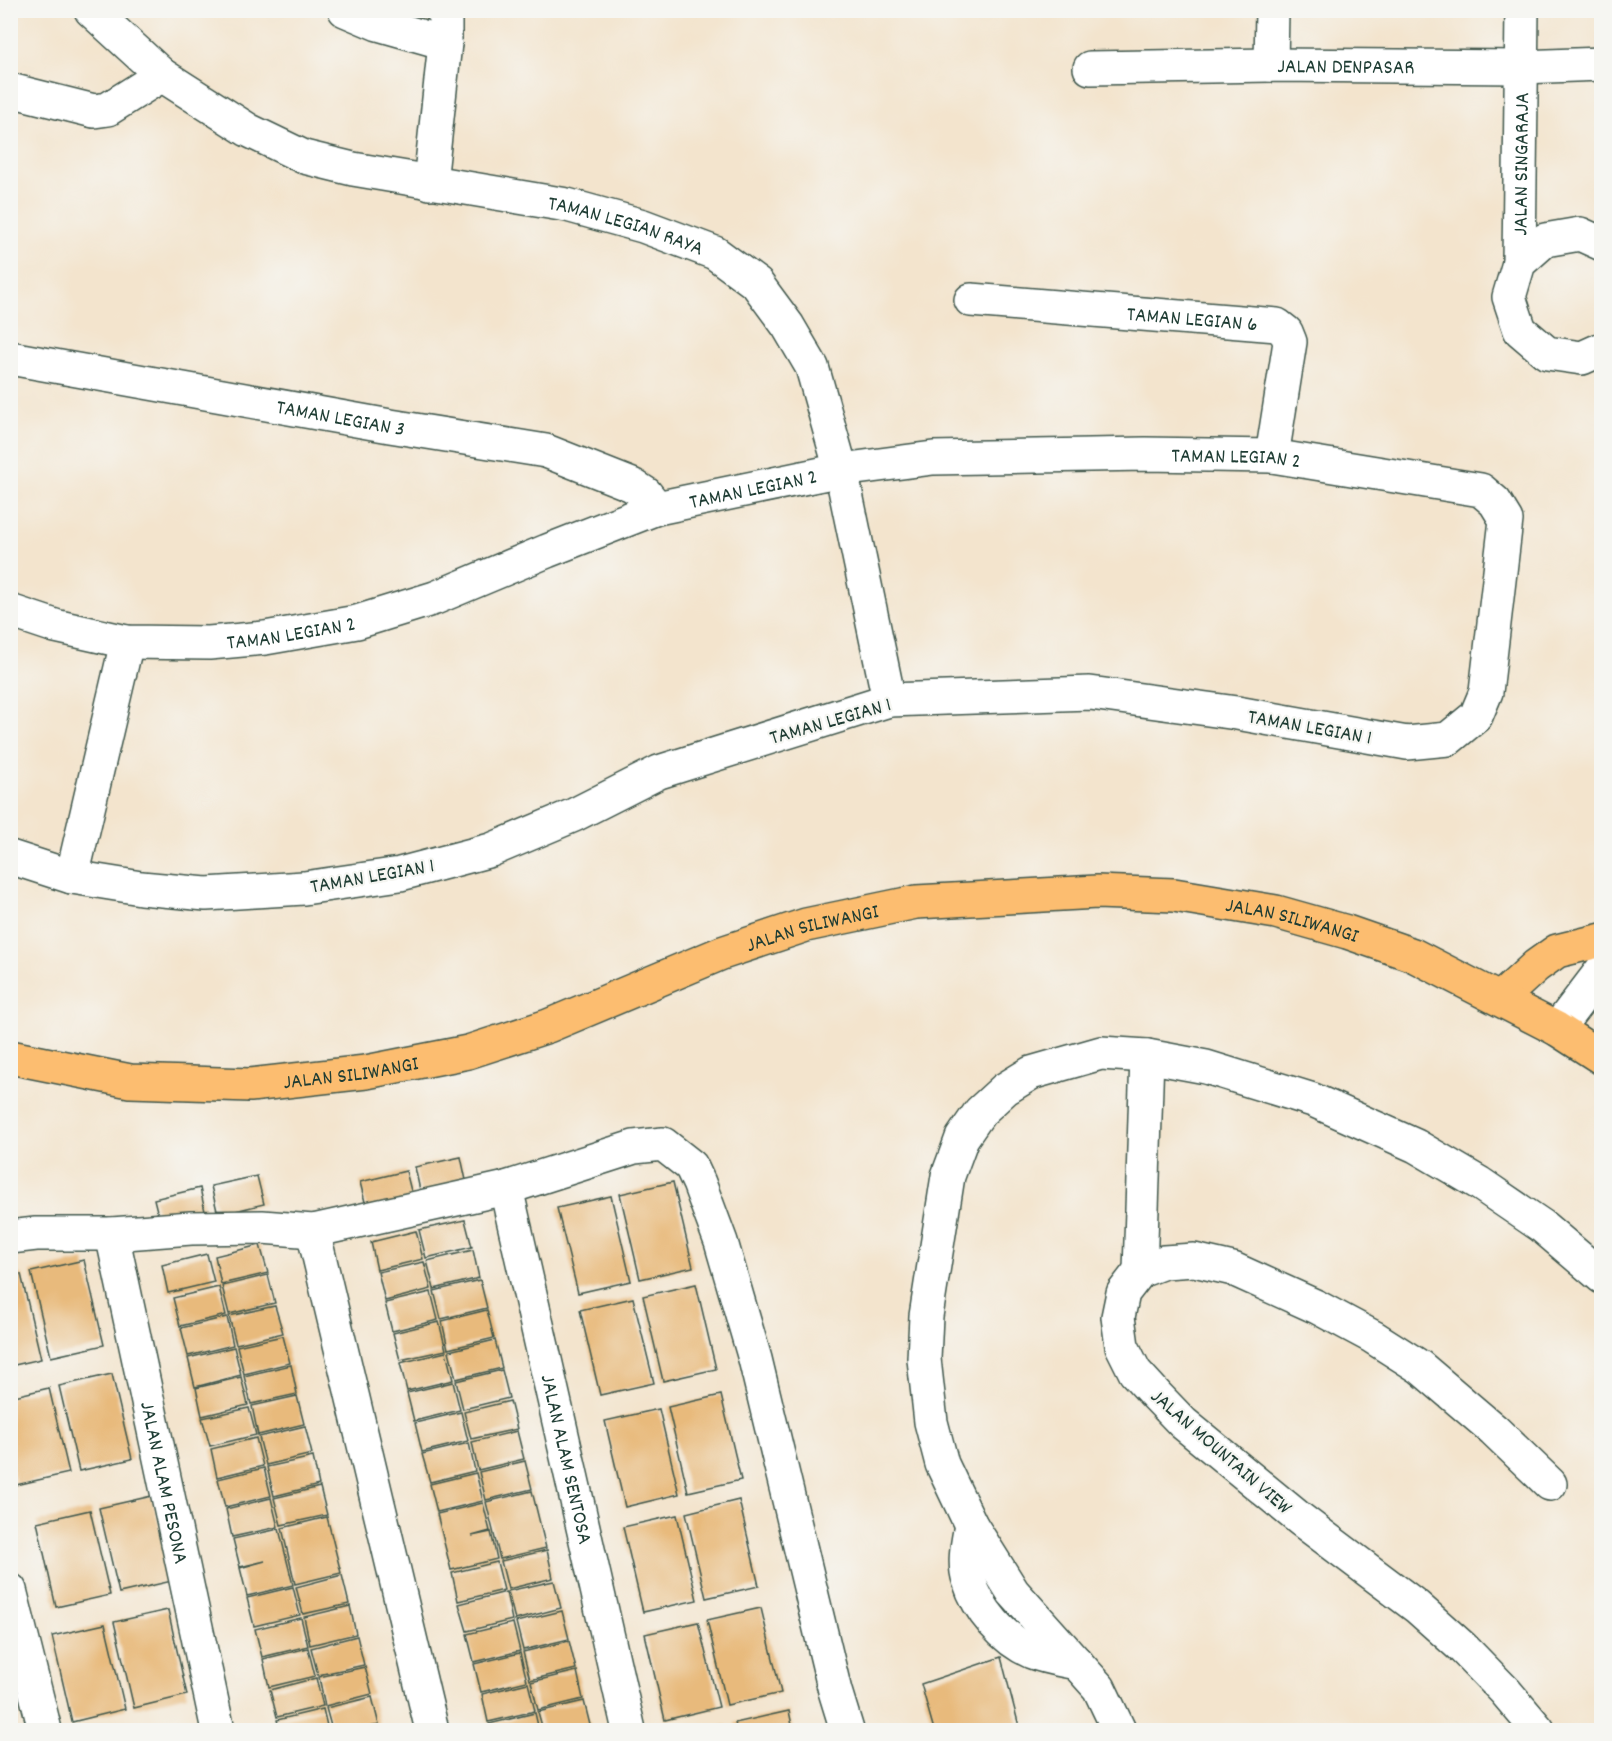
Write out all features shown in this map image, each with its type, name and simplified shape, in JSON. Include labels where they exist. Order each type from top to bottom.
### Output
[{"type":"main road","name":"JALAN SILIWANGI","points":[[10,1057],[130,1081],[250,1084],[366,1072],[468,1052],[548,1026],[722,953],[806,925],[916,902],[1097,892],[1174,895],[1276,912],[1347,932],[1413,955],[1557,1029],[1602,1059]]},
{"type":"main road","points":[[1500,999],[1536,966],[1557,951],[1602,940]]},
{"type":"street","name":"TAMAN LEGIAN RAYA","points":[[91,10],[162,75],[248,130],[304,157],[429,183],[567,205],[643,226],[715,253],[757,284],[789,326],[812,367],[841,470],[889,700]]},
{"type":"street","points":[[345,10],[378,24],[445,43]]},
{"type":"street","points":[[429,183],[445,43],[445,10]]},
{"type":"street","points":[[1271,65],[1272,10]]},
{"type":"street","name":"JALAN SINGARAJA","points":[[1522,10],[1519,263],[1509,297],[1520,330],[1547,353],[1582,358],[1602,349]]},
{"type":"street","name":"JALAN DENPASAR","points":[[1090,68],[1602,64]]},
{"type":"street","points":[[10,90],[94,111],[108,109],[162,75]]},
{"type":"street","points":[[1519,263],[1545,240],[1580,234],[1602,244]]},
{"type":"street","name":"TAMAN LEGIAN 6","points":[[970,300],[1277,325],[1286,332],[1290,342],[1272,456]]},
{"type":"street","name":"TAMAN LEGIAN 3","points":[[10,358],[390,426],[546,451],[632,485],[646,494],[657,508]]},
{"type":"street","name":"TAMAN LEGIAN 2","points":[[10,610],[55,626],[127,642],[220,642],[265,638],[357,622],[435,598],[547,550],[657,508],[841,470],[933,458],[1145,454],[1272,456],[1481,490],[1495,502],[1506,520]]},
{"type":"street","name":"TAMAN LEGIAN 1","points":[[10,857],[72,877],[141,888],[206,894],[304,888],[400,874],[491,850],[574,815],[659,772],[889,700],[1090,693],[1237,713],[1407,743],[1448,739],[1476,716],[1486,692],[1506,520]]},
{"type":"street","points":[[72,877],[127,642]]},
{"type":"street","points":[[1557,1029],[1602,970]]},
{"type":"street","points":[[1119,1731],[1099,1688],[1013,1592],[971,1525],[942,1464],[931,1422],[924,1359],[926,1316],[948,1176],[962,1138],[980,1112],[1005,1089],[1031,1073],[1101,1053],[1147,1056],[1206,1067],[1313,1100],[1416,1146],[1479,1183],[1542,1226],[1602,1277]]},
{"type":"street","points":[[1147,1056],[1140,1271],[1164,1262],[1194,1260],[1233,1269],[1317,1307],[1373,1337],[1420,1367],[1494,1430],[1551,1485]]},
{"type":"street","points":[[10,1237],[36,1234],[112,1234],[262,1227],[313,1231],[506,1188],[634,1147],[663,1144],[691,1166],[720,1242],[756,1359],[835,1691],[847,1731]]},
{"type":"street","name":"JALAN ALAM SENTOSA","points":[[506,1188],[629,1731]]},
{"type":"street","points":[[313,1231],[432,1731]]},
{"type":"street","name":"JALAN ALAM PESONA","points":[[112,1234],[218,1731]]},
{"type":"street","name":"JALAN MOUNTAIN VIEW","points":[[1140,1271],[1124,1293],[1118,1317],[1122,1346],[1135,1372],[1183,1423],[1300,1519],[1417,1607],[1505,1691],[1538,1731]]},
{"type":"street","points":[[10,1590],[45,1731]]},
{"type":"building","points":[[461,1157],[467,1185],[421,1195],[415,1167]]},
{"type":"building","points":[[406,1171],[413,1199],[367,1210],[360,1182]]},
{"type":"building","points":[[257,1176],[264,1204],[218,1215],[211,1186]]},
{"type":"building","points":[[673,1182],[693,1267],[640,1279],[620,1194]]},
{"type":"building","points":[[200,1188],[206,1216],[161,1227],[154,1199]]},
{"type":"building","points":[[611,1196],[631,1281],[578,1293],[557,1208]]},
{"type":"building","points":[[465,1220],[472,1247],[426,1258],[419,1230]]},
{"type":"building","points":[[416,1231],[423,1259],[377,1270],[371,1242]]},
{"type":"building","points":[[260,1245],[268,1273],[221,1284],[215,1256]]},
{"type":"building","points":[[473,1250],[479,1278],[434,1289],[427,1261]]},
{"type":"building","points":[[207,1254],[214,1282],[168,1293],[162,1265]]},
{"type":"building","points":[[84,1260],[104,1345],[51,1357],[31,1272]]},
{"type":"building","points":[[424,1262],[431,1289],[385,1301],[378,1272]]},
{"type":"building","points":[[21,1274],[41,1359],[10,1366],[10,1277]]},
{"type":"building","points":[[268,1275],[275,1303],[229,1314],[222,1286]]},
{"type":"building","points":[[480,1280],[487,1308],[441,1319],[434,1291]]},
{"type":"building","points":[[696,1284],[716,1369],[663,1381],[643,1296]]},
{"type":"building","points":[[219,1287],[226,1315],[180,1326],[173,1298]]},
{"type":"building","points":[[431,1292],[438,1320],[392,1331],[385,1303]]},
{"type":"building","points":[[633,1298],[654,1383],[600,1395],[580,1310]]},
{"type":"building","points":[[275,1306],[283,1333],[236,1344],[229,1316]]},
{"type":"building","points":[[487,1310],[494,1338],[448,1349],[442,1321]]},
{"type":"building","points":[[227,1317],[233,1345],[188,1356],[181,1328]]},
{"type":"building","points":[[439,1322],[446,1350],[400,1360],[393,1333]]},
{"type":"building","points":[[283,1336],[290,1363],[244,1374],[237,1346]]},
{"type":"building","points":[[495,1340],[502,1368],[456,1379],[449,1351]]},
{"type":"building","points":[[234,1347],[241,1375],[195,1387],[188,1358]]},
{"type":"building","points":[[446,1352],[453,1380],[407,1391],[400,1363]]},
{"type":"building","points":[[291,1365],[297,1394],[251,1404],[244,1376]]},
{"type":"building","points":[[502,1370],[509,1398],[463,1409],[456,1381]]},
{"type":"building","points":[[112,1374],[132,1459],[79,1471],[59,1386]]},
{"type":"building","points":[[241,1377],[248,1405],[202,1416],[196,1388]]},
{"type":"building","points":[[453,1382],[460,1410],[414,1421],[407,1393]]},
{"type":"building","points":[[49,1388],[69,1473],[16,1485],[10,1462],[10,1397]]},
{"type":"building","points":[[721,1395],[741,1480],[688,1492],[668,1407]]},
{"type":"building","points":[[297,1396],[304,1424],[258,1435],[252,1406]]},
{"type":"building","points":[[510,1401],[517,1429],[471,1439],[464,1412]]},
{"type":"building","points":[[249,1408],[256,1435],[210,1446],[202,1418]]},
{"type":"building","points":[[659,1409],[679,1494],[625,1507],[605,1421]]},
{"type":"building","points":[[461,1412],[468,1441],[422,1452],[415,1423]]},
{"type":"building","points":[[305,1426],[312,1454],[266,1465],[259,1437]]},
{"type":"building","points":[[517,1431],[524,1459],[478,1470],[472,1442]]},
{"type":"building","points":[[256,1438],[263,1466],[217,1477],[211,1449]]},
{"type":"building","points":[[469,1443],[475,1471],[430,1482],[422,1454]]},
{"type":"building","points":[[313,1457],[319,1485],[274,1496],[267,1467]]},
{"type":"building","points":[[525,1461],[532,1489],[486,1500],[479,1472]]},
{"type":"building","points":[[264,1468],[271,1496],[225,1507],[218,1479]]},
{"type":"building","points":[[476,1473],[483,1501],[437,1512],[430,1484]]},
{"type":"building","points":[[320,1487],[327,1515],[281,1525],[274,1498]]},
{"type":"building","points":[[532,1491],[546,1548],[500,1559],[486,1502]]},
{"type":"building","points":[[152,1496],[172,1581],[119,1593],[99,1508]]},
{"type":"building","points":[[271,1498],[278,1527],[232,1537],[226,1509]]},
{"type":"building","points":[[739,1500],[759,1586],[706,1598],[686,1513]]},
{"type":"building","points":[[483,1503],[490,1531],[472,1536],[491,1532],[497,1559],[451,1570],[437,1514]]},
{"type":"building","points":[[90,1510],[110,1595],[56,1607],[37,1522]]},
{"type":"building","points":[[677,1515],[697,1600],[643,1612],[623,1527]]},
{"type":"building","points":[[327,1517],[341,1573],[295,1584],[282,1528]]},
{"type":"building","points":[[279,1529],[293,1585],[247,1596],[240,1568],[265,1561],[240,1567],[233,1539]]},
{"type":"building","points":[[547,1550],[553,1578],[508,1589],[501,1561]]},
{"type":"building","points":[[497,1562],[504,1590],[458,1601],[452,1573]]},
{"type":"building","points":[[342,1575],[349,1604],[303,1614],[296,1587]]},
{"type":"building","points":[[554,1581],[561,1608],[515,1620],[508,1591]]},
{"type":"building","points":[[293,1587],[300,1615],[254,1626],[247,1598]]},
{"type":"building","points":[[506,1592],[512,1620],[467,1631],[459,1604]]},
{"type":"building","points":[[350,1606],[356,1634],[310,1645],[304,1617]]},
{"type":"building","points":[[761,1608],[781,1693],[727,1705],[707,1620]]},
{"type":"building","points":[[168,1610],[187,1695],[134,1708],[114,1622]]},
{"type":"building","points":[[562,1611],[569,1639],[523,1650],[516,1622]]},
{"type":"building","points":[[301,1618],[308,1646],[262,1657],[255,1629]]},
{"type":"building","points":[[698,1622],[719,1707],[665,1720],[645,1634]]},
{"type":"building","points":[[513,1623],[520,1651],[474,1662],[467,1634]]},
{"type":"building","points":[[105,1624],[125,1709],[72,1722],[52,1636]]},
{"type":"building","points":[[357,1636],[364,1665],[318,1675],[311,1648]]},
{"type":"building","points":[[569,1641],[576,1669],[530,1680],[523,1652]]},
{"type":"building","points":[[308,1648],[315,1676],[269,1687],[263,1659]]},
{"type":"building","points":[[520,1653],[527,1681],[481,1692],[474,1664]]},
{"type":"building","points":[[1001,1657],[1020,1730],[934,1730],[921,1684]]},
{"type":"building","points":[[365,1667],[372,1694],[325,1706],[319,1677]]},
{"type":"building","points":[[577,1671],[583,1699],[538,1710],[531,1682]]},
{"type":"building","points":[[316,1678],[323,1706],[277,1717],[270,1690]]},
{"type":"building","points":[[528,1683],[535,1711],[488,1722],[482,1694]]},
{"type":"building","points":[[372,1697],[379,1725],[355,1730],[332,1730],[326,1708]]},
{"type":"building","points":[[584,1701],[591,1729],[543,1730],[538,1712]]},
{"type":"building","points":[[323,1709],[328,1730],[280,1730],[277,1720]]},
{"type":"building","points":[[789,1711],[793,1730],[737,1730],[735,1723]]},
{"type":"building","points":[[535,1713],[539,1730],[491,1730],[489,1724]]},
{"type":"building","points":[[726,1725],[727,1730],[707,1730]]}]
